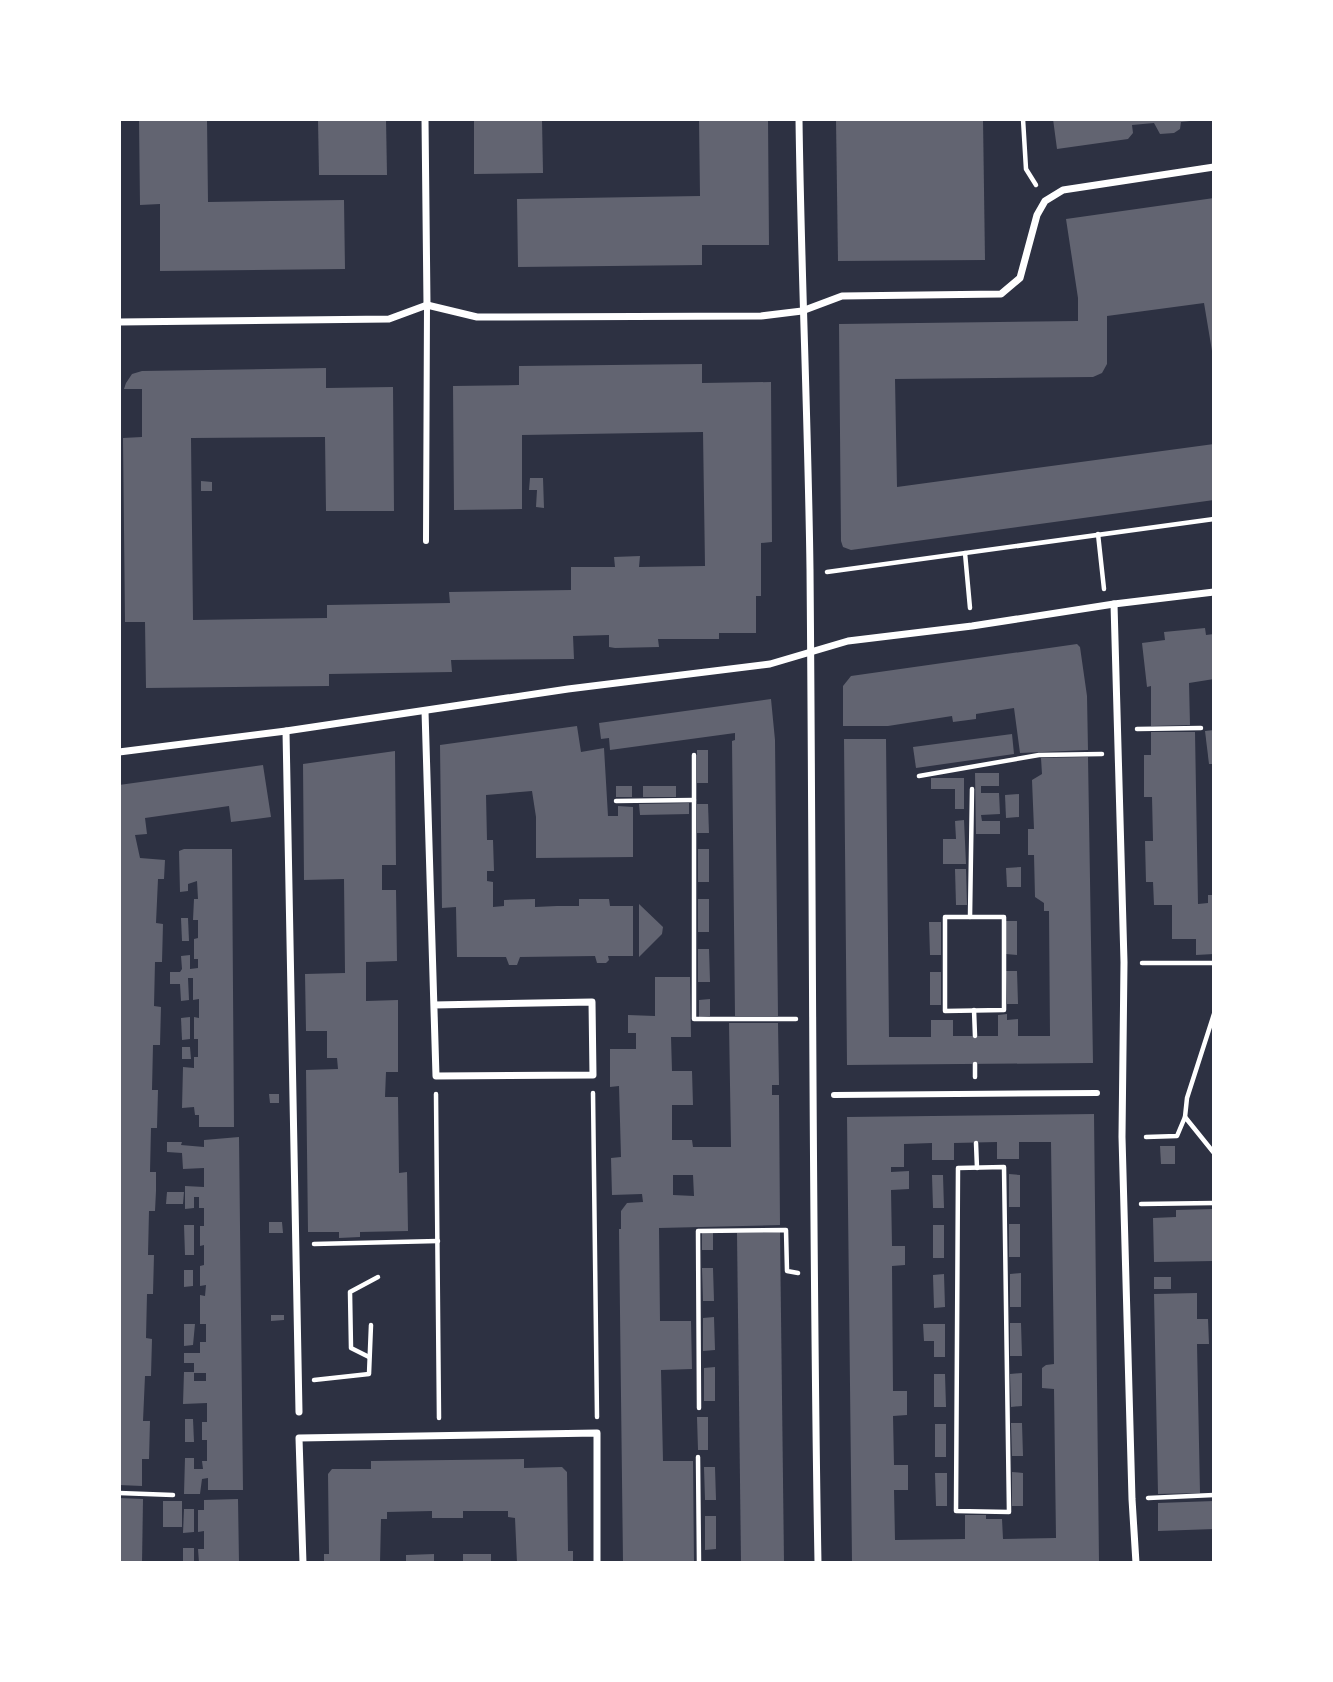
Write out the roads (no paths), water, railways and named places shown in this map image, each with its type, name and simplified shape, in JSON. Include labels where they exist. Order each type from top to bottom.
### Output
[{"type":"street","points":[[425,119],[426,541]]},
{"type":"street","points":[[799,119],[810,574],[813,1275],[818,1563]]},
{"type":"street","points":[[119,322],[389,319],[427,305],[477,317],[736,317],[802,311],[842,296],[1001,294],[1020,278],[1037,215],[1045,201],[1063,190],[1214,167]]},
{"type":"street","points":[[119,752],[286,731],[568,689],[770,664],[848,641],[1214,592]]},
{"type":"street","points":[[1110,605],[1119,754],[1124,962],[1121,1092],[1136,1563]]},
{"type":"street","points":[[425,711],[436,1076],[593,1075],[592,1002],[434,1005]]},
{"type":"street","points":[[286,731],[299,1412]]},
{"type":"street","points":[[834,1095],[1097,1093]]},
{"type":"street","points":[[303,1563],[299,1438],[597,1433],[597,1563]]}]
